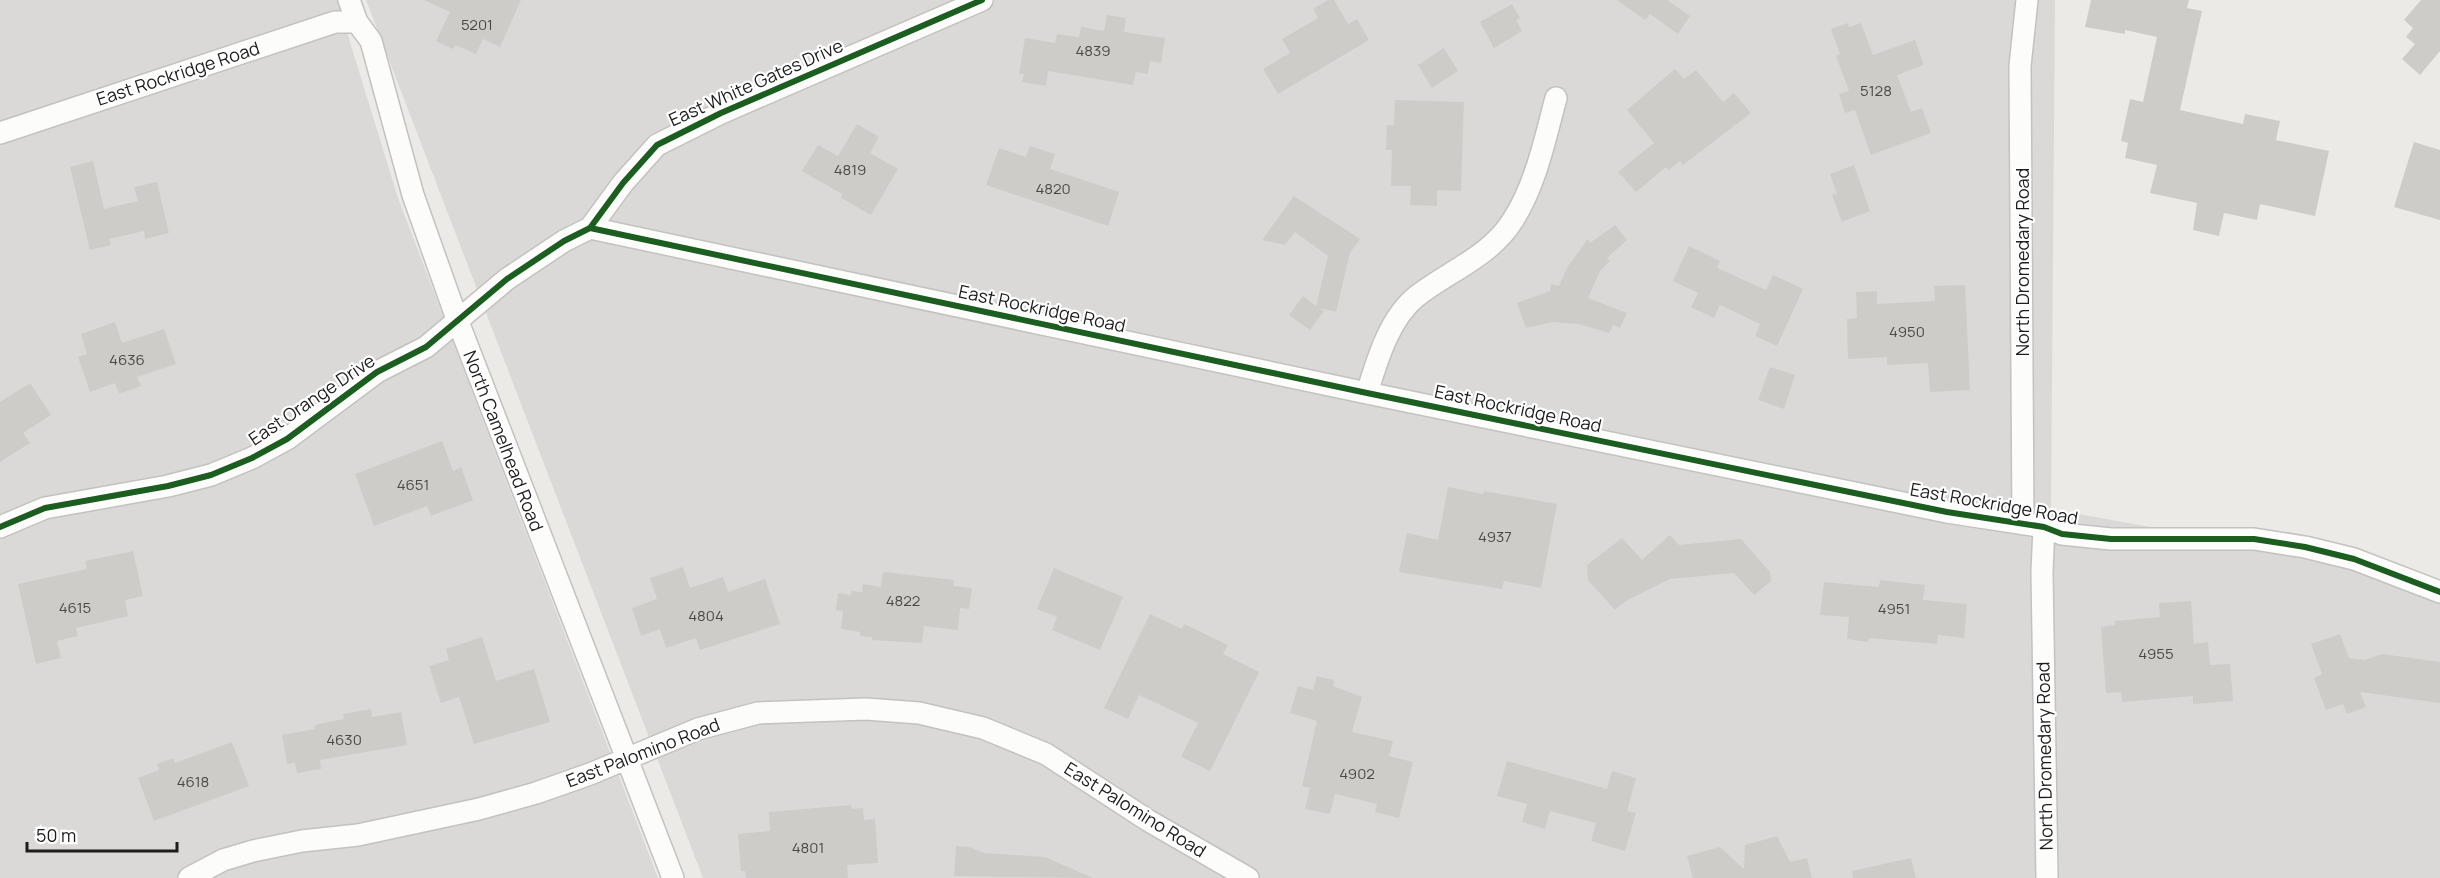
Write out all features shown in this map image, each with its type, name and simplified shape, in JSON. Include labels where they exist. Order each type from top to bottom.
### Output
[{"type":"street","name":"North Camelhead Road","points":[[349,0],[357,22],[371,41],[413,195],[457,319],[673,878]]},
{"type":"street","name":"East White Gates Drive","points":[[457,319],[507,279],[564,241],[590,228],[623,183],[657,145],[721,112],[982,0]]},
{"type":"street","name":"North Dromedary Road","points":[[2027,0],[2020,66],[2034,525],[2042,572],[2047,878]]},
{"type":"street","name":"East Rockridge Road","points":[[0,133],[335,22],[357,22]]},
{"type":"street","points":[[1367,393],[1398,317],[1415,297],[1492,244],[1513,220],[1540,157],[1556,98]]},
{"type":"street","name":"East Rockridge Road","points":[[590,228],[1367,393],[1947,512],[2034,525],[2062,534],[2111,539],[2243,539],[2305,547],[2354,559],[2440,592]]},
{"type":"street","name":"East Orange Drive","points":[[0,526],[45,508],[168,486],[211,475],[252,458],[287,439],[377,372],[426,347],[457,319]]},
{"type":"street","name":"East Palomino Road","points":[[189,878],[223,860],[253,851],[302,841],[358,835],[479,809],[579,777],[698,729],[758,714],[866,708],[919,713],[983,728],[1046,754],[1149,821],[1248,878]]},
{"type":"shaded area","points":[[0,0],[337,0],[398,198],[658,878],[0,878]]},
{"type":"shaded area","points":[[366,0],[2055,0],[2051,509],[2440,579],[2440,878],[703,878]]},
{"type":"building","points":[[424,0],[521,0],[500,47],[483,39],[476,54],[455,45],[453,49],[436,41],[450,12]]},
{"type":"building","points":[[1328,0],[1334,0],[1348,24],[1357,19],[1369,40],[1278,94],[1263,69],[1290,53],[1282,39],[1318,18],[1313,9]]},
{"type":"building","points":[[1617,0],[1667,0],[1690,16],[1678,34],[1650,14],[1645,20]]},
{"type":"building","points":[[2091,0],[2189,0],[2187,8],[2202,11],[2180,110],[2243,124],[2245,114],[2280,121],[2276,140],[2329,151],[2315,216],[2260,204],[2257,220],[2224,213],[2219,236],[2193,230],[2197,203],[2150,193],[2157,165],[2125,158],[2128,143],[2121,141],[2130,99],[2143,102],[2157,37],[2125,30],[2125,34],[2085,27]]},
{"type":"building","points":[[2421,0],[2440,0],[2440,51],[2420,75],[2402,59],[2415,44],[2406,37],[2413,28],[2404,20]]},
{"type":"building","points":[[1512,4],[1520,18],[1516,20],[1522,31],[1494,48],[1480,22]]},
{"type":"building","points":[[1107,15],[1126,18],[1124,32],[1165,38],[1161,63],[1150,61],[1148,74],[1136,72],[1133,85],[1048,71],[1046,86],[1022,82],[1024,74],[1019,74],[1025,38],[1055,43],[1057,34],[1079,37],[1081,27],[1104,31]]},
{"type":"building","points":[[1848,23],[1849,27],[1861,23],[1873,55],[1915,40],[1924,65],[1897,75],[1911,112],[1922,108],[1931,133],[1871,155],[1855,110],[1845,113],[1839,94],[1849,91],[1836,56],[1840,54],[1831,29]]},
{"type":"building","points":[[1444,48],[1458,71],[1432,88],[1418,65]]},
{"type":"building","points":[[1675,69],[1684,79],[1696,70],[1723,102],[1734,93],[1751,113],[1683,165],[1680,161],[1669,170],[1666,167],[1636,192],[1618,172],[1654,143],[1627,110]]},
{"type":"building","points":[[1395,100],[1464,102],[1461,191],[1437,190],[1437,206],[1410,205],[1411,186],[1391,186],[1392,150],[1386,150],[1387,125],[1394,125]]},
{"type":"building","points":[[857,124],[879,137],[870,153],[898,169],[871,215],[841,198],[842,194],[802,171],[818,145],[838,156]]},
{"type":"building","points":[[2414,142],[2440,150],[2440,220],[2394,207]]},
{"type":"building","points":[[1030,146],[1055,154],[1050,169],[1119,192],[1108,226],[986,185],[999,148],[1026,157]]},
{"type":"building","points":[[93,161],[104,209],[138,201],[134,187],[157,182],[169,233],[145,239],[144,231],[109,239],[111,245],[90,250],[70,167]]},
{"type":"building","points":[[1854,165],[1870,211],[1842,222],[1832,195],[1837,194],[1830,174]]},
{"type":"building","points":[[1294,196],[1360,239],[1350,253],[1336,312],[1320,308],[1324,311],[1310,330],[1289,315],[1303,296],[1316,306],[1328,256],[1295,232],[1285,245],[1262,240]]},
{"type":"building","points":[[1615,225],[1627,240],[1607,258],[1610,261],[1600,271],[1588,298],[1627,313],[1620,328],[1613,325],[1609,333],[1579,324],[1552,322],[1526,328],[1517,303],[1550,291],[1551,284],[1559,286],[1568,266],[1588,239],[1590,243]]},
{"type":"building","points":[[1689,246],[1720,261],[1717,268],[1766,290],[1773,275],[1803,289],[1777,346],[1755,336],[1760,324],[1720,305],[1714,318],[1691,307],[1698,293],[1673,281]]},
{"type":"building","points":[[1965,285],[1970,390],[1930,392],[1928,363],[1887,365],[1887,357],[1848,359],[1847,319],[1857,318],[1856,292],[1877,291],[1877,304],[1935,301],[1934,286]]},
{"type":"building","points":[[115,322],[122,343],[164,329],[176,364],[137,377],[141,386],[119,394],[115,383],[90,392],[78,357],[87,354],[81,334]]},
{"type":"building","points":[[1770,367],[1795,375],[1784,409],[1758,400]]},
{"type":"building","points":[[30,383],[51,415],[23,433],[30,443],[0,462],[0,402]]},
{"type":"building","points":[[442,441],[453,471],[461,467],[473,500],[431,516],[427,506],[374,526],[355,474]]},
{"type":"building","points":[[1448,487],[1557,504],[1541,588],[1504,581],[1502,589],[1399,572],[1407,533],[1438,540]]},
{"type":"building","points":[[1670,535],[1679,545],[1741,539],[1770,572],[1771,581],[1754,595],[1734,573],[1670,579],[1626,601],[1615,610],[1588,580],[1587,565],[1622,538],[1642,560]]},
{"type":"building","points":[[133,551],[143,596],[125,600],[128,616],[76,628],[78,636],[57,641],[61,658],[36,664],[18,584],[87,569],[85,561]]},
{"type":"building","points":[[683,567],[690,588],[723,577],[728,592],[765,579],[780,624],[700,650],[696,638],[666,648],[660,629],[641,636],[632,608],[657,599],[650,578]]},
{"type":"building","points":[[1054,568],[1123,597],[1100,650],[1052,630],[1057,617],[1037,609]]},
{"type":"building","points":[[883,572],[954,580],[953,586],[972,588],[969,609],[960,608],[958,630],[924,626],[922,643],[872,640],[872,637],[860,636],[860,632],[841,629],[843,611],[836,610],[838,593],[851,595],[851,591],[862,592],[863,584],[881,587]]},
{"type":"building","points":[[1880,580],[1925,585],[1923,600],[1967,604],[1964,638],[1938,635],[1937,644],[1869,638],[1868,642],[1847,639],[1849,617],[1820,615],[1824,582],[1879,587]]},
{"type":"building","points":[[2191,601],[2194,644],[2208,642],[2210,665],[2230,664],[2233,701],[2193,704],[2193,696],[2122,702],[2121,692],[2106,693],[2101,627],[2115,625],[2115,621],[2160,617],[2159,603]]},
{"type":"building","points":[[1150,614],[1182,629],[1184,624],[1228,645],[1223,654],[1259,672],[1210,771],[1181,757],[1198,723],[1139,695],[1128,719],[1104,708]]},
{"type":"building","points":[[2340,634],[2349,658],[2365,660],[2382,654],[2440,662],[2440,703],[2360,692],[2366,707],[2347,714],[2343,704],[2326,710],[2314,678],[2322,674],[2311,644]]},
{"type":"building","points":[[482,637],[496,681],[534,669],[550,722],[474,744],[459,697],[441,703],[429,666],[449,660],[446,649]]},
{"type":"building","points":[[1317,676],[1334,680],[1333,686],[1362,697],[1352,732],[1393,741],[1389,756],[1413,762],[1399,818],[1375,812],[1377,804],[1335,794],[1330,814],[1305,809],[1310,788],[1302,786],[1317,721],[1290,713],[1298,686],[1313,690]]},
{"type":"building","points":[[371,709],[372,717],[401,712],[407,745],[320,760],[321,769],[297,773],[295,763],[287,764],[282,735],[315,729],[314,725],[344,719],[343,714]]},
{"type":"building","points":[[232,742],[249,786],[154,821],[138,778],[159,770],[157,764],[173,758],[175,763]]},
{"type":"building","points":[[1507,761],[1607,789],[1612,771],[1636,778],[1627,811],[1636,813],[1625,851],[1591,841],[1596,823],[1550,811],[1545,829],[1522,822],[1527,804],[1497,796]]},
{"type":"building","points":[[851,805],[852,809],[863,808],[864,820],[875,819],[878,863],[847,865],[848,878],[746,878],[745,871],[741,871],[738,834],[770,831],[769,812]]},
{"type":"building","points":[[1777,836],[1790,862],[1807,858],[1812,878],[1693,878],[1687,856],[1720,847],[1744,869],[1745,845]]},
{"type":"building","points":[[956,846],[969,847],[984,853],[1045,857],[1093,878],[954,876]]},
{"type":"building","points":[[1911,858],[1916,878],[1853,878],[1852,871]]},
{"type":"cycle path","points":[[0,527],[45,508],[168,486],[211,475],[252,458],[287,439],[377,372],[426,347],[507,279],[564,241],[590,228],[623,183],[657,145],[721,113],[982,0]]},
{"type":"cycle path","points":[[590,228],[1367,393],[1947,512],[2044,527],[2062,534],[2111,539],[2254,539],[2305,547],[2354,559],[2440,592]]}]
